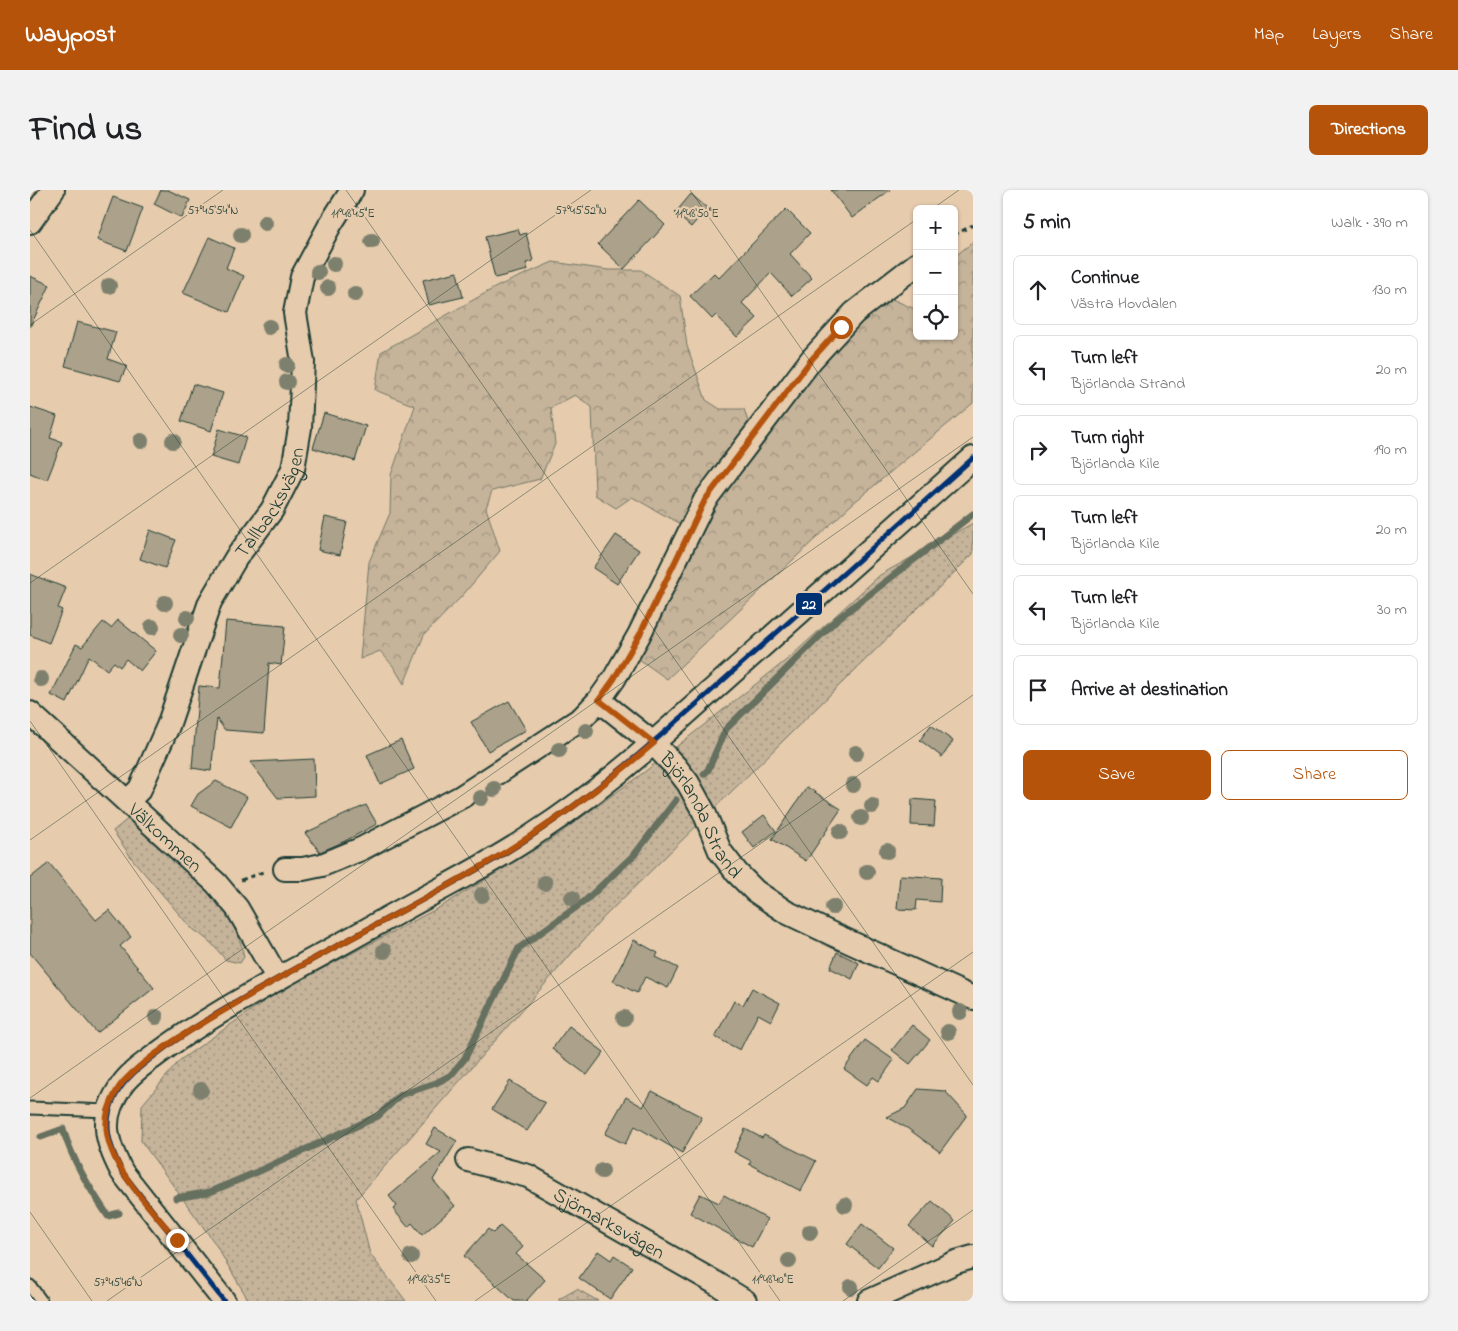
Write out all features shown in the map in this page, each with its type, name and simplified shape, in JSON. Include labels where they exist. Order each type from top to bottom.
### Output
[{"type":"street","points":[[30,222],[53,190]]},
{"type":"street","name":"Tallbacksvägen","points":[[128,801],[140,789],[168,726],[210,602],[236,558],[272,510],[294,469],[300,428],[303,362],[295,313],[302,277],[330,225],[352,190]]},
{"type":"street","points":[[285,869],[303,869],[322,865],[362,849],[461,797],[582,718],[599,700],[614,679],[640,634],[705,500],[811,360],[854,313],[913,267]]},
{"type":"street","points":[[224,1301],[122,1172],[108,1144],[106,1126],[108,1111],[122,1083],[184,1036],[278,979],[484,865],[530,837],[612,778],[654,743],[973,458]]},
{"type":"street","name":"Björlanda Strand","points":[[599,700],[654,743],[688,783],[704,812],[720,851],[737,873],[755,891],[786,912],[973,998]]},
{"type":"street","name":"Välkommen","points":[[30,713],[128,801],[218,886],[237,908],[278,979]]},
{"type":"street","name":"Sjömarksvägen","points":[[468,1160],[528,1176],[745,1301]]},
{"type":"street","points":[[869,1301],[956,1262],[973,1257]]},
{"type":"lane","points":[[30,1108],[108,1111]]},
{"type":"lane","points":[[30,1286],[41,1301]]},
{"type":"path","points":[[958,233],[973,225]]},
{"type":"path","points":[[218,886],[263,872],[285,869]]},
{"type":"green space","points":[[973,242],[973,403],[851,505],[667,679],[636,657],[703,515],[813,369],[885,296],[913,308],[913,340],[958,340],[958,254]]},
{"type":"green space","points":[[553,262],[608,270],[641,270],[680,296],[687,346],[706,400],[720,409],[744,409],[749,425],[682,525],[632,497],[616,508],[595,495],[592,407],[575,395],[551,408],[555,444],[540,479],[492,491],[486,508],[500,551],[462,596],[424,635],[404,684],[393,666],[380,651],[360,659],[369,562],[390,513],[391,475],[415,406],[375,390],[381,352],[498,286]]},
{"type":"green space","points":[[973,523],[973,554],[603,918],[356,1199],[370,1254],[406,1301],[249,1301],[214,1242],[141,1141],[142,1105],[180,1060],[276,993],[442,906],[549,841],[643,773],[789,658],[880,575]]},
{"type":"green space","points":[[130,817],[198,880],[215,899],[239,937],[244,957],[240,963],[226,960],[211,943],[191,928],[133,860],[113,831]]},
{"type":"green space","points":[[577,1289],[598,1301],[559,1301],[559,1299]]},
{"type":"building","points":[[161,190],[168,190],[190,200],[182,218],[154,204]]},
{"type":"building","points":[[831,190],[890,190],[852,218]]},
{"type":"building","points":[[691,194],[707,208],[691,227],[675,213]]},
{"type":"building","points":[[113,197],[143,208],[127,251],[97,240]]},
{"type":"building","points":[[639,200],[665,225],[624,269],[598,244]]},
{"type":"building","points":[[786,209],[810,233],[790,254],[812,278],[792,296],[771,273],[742,303],[757,318],[737,337],[716,315],[712,319],[690,296],[714,273],[719,278]]},
{"type":"building","points":[[518,229],[520,235],[526,233],[533,261],[526,263],[528,270],[495,278],[485,237]]},
{"type":"building","points":[[209,237],[234,248],[226,268],[244,276],[229,312],[183,293]]},
{"type":"building","points":[[457,272],[463,297],[429,305],[423,280]]},
{"type":"building","points":[[30,276],[50,285],[30,327]]},
{"type":"building","points":[[77,322],[116,332],[108,359],[127,366],[120,381],[65,366]]},
{"type":"building","points":[[193,384],[223,393],[211,431],[181,421]]},
{"type":"building","points":[[30,407],[57,416],[50,438],[62,442],[47,480],[30,473]]},
{"type":"building","points":[[324,413],[366,426],[355,461],[313,448]]},
{"type":"building","points":[[219,429],[246,437],[238,465],[211,457]]},
{"type":"building","points":[[325,517],[347,522],[340,555],[318,550]]},
{"type":"building","points":[[150,530],[176,540],[165,568],[140,559]]},
{"type":"building","points":[[616,535],[639,550],[617,584],[593,568]]},
{"type":"building","points":[[30,574],[66,588],[58,608],[62,610],[49,643],[30,635]]},
{"type":"building","points":[[118,620],[156,651],[140,671],[126,659],[120,667],[114,662],[107,670],[89,656],[67,703],[51,695],[76,644],[82,647],[103,622],[111,628]]},
{"type":"building","points":[[226,621],[285,626],[281,665],[269,663],[264,733],[225,730],[217,719],[211,771],[192,768],[199,686],[220,688]]},
{"type":"building","points":[[509,701],[526,730],[488,751],[471,722]]},
{"type":"building","points":[[931,725],[953,741],[942,757],[920,740]]},
{"type":"building","points":[[401,740],[414,769],[380,784],[367,755]]},
{"type":"building","points":[[314,759],[315,796],[278,798],[250,762]]},
{"type":"building","points":[[216,781],[247,797],[231,827],[191,806],[198,794]]},
{"type":"building","points":[[807,787],[841,809],[806,861],[772,839]]},
{"type":"building","points":[[912,799],[936,801],[934,826],[911,825]]},
{"type":"building","points":[[366,805],[377,824],[343,842],[320,852],[305,833]]},
{"type":"building","points":[[764,815],[776,831],[754,848],[742,832]]},
{"type":"building","points":[[49,863],[96,920],[109,910],[131,937],[120,946],[154,988],[97,1033],[30,953],[30,878]]},
{"type":"building","points":[[900,875],[941,878],[940,902],[917,900],[916,910],[897,909]]},
{"type":"building","points":[[634,940],[658,953],[656,957],[678,968],[668,988],[645,977],[637,993],[613,981]]},
{"type":"building","points":[[837,952],[859,963],[852,979],[830,968]]},
{"type":"building","points":[[752,988],[780,1003],[771,1021],[758,1014],[740,1050],[715,1037],[734,1001],[743,1005]]},
{"type":"building","points":[[912,1025],[930,1040],[910,1064],[892,1050]]},
{"type":"building","points":[[569,1026],[604,1052],[587,1075],[552,1049]]},
{"type":"building","points":[[865,1040],[894,1060],[879,1081],[873,1077],[867,1085],[844,1069]]},
{"type":"building","points":[[510,1081],[545,1103],[527,1131],[492,1109]]},
{"type":"building","points":[[918,1089],[945,1091],[967,1115],[940,1152],[907,1128],[887,1117],[905,1108]]},
{"type":"building","points":[[652,1091],[702,1117],[682,1153],[635,1126],[625,1144],[605,1134],[626,1097],[643,1107]]},
{"type":"building","points":[[435,1128],[457,1141],[433,1180],[455,1206],[422,1235],[412,1223],[408,1227],[393,1209],[397,1206],[389,1196],[441,1152],[426,1144]]},
{"type":"building","points":[[745,1129],[762,1138],[764,1135],[816,1161],[801,1191],[749,1164],[751,1161],[734,1152]]},
{"type":"building","points":[[700,1194],[719,1203],[724,1195],[767,1219],[752,1247],[690,1213]]},
{"type":"building","points":[[932,1201],[955,1221],[932,1246],[909,1226]]},
{"type":"building","points":[[862,1224],[893,1248],[878,1268],[847,1244]]},
{"type":"building","points":[[500,1226],[523,1247],[516,1254],[545,1280],[526,1301],[514,1301],[464,1256],[488,1229],[493,1233]]},
{"type":"building","points":[[598,1251],[611,1260],[614,1255],[632,1267],[610,1299],[579,1278]]},
{"type":"waterway","points":[[704,774],[708,770],[726,729],[836,620],[973,514]]},
{"type":"waterway","points":[[176,1198],[210,1192],[257,1172],[378,1116],[400,1095],[436,1083],[451,1075],[465,1058],[519,948],[585,901],[635,854],[676,800]]},
{"type":"waterway","points":[[41,1137],[63,1129],[76,1163],[108,1216],[119,1213]]},
{"type":"transit line","name":"22","points":[[224,1301],[122,1172],[111,1144],[108,1116],[115,1097],[125,1082],[137,1069],[166,1047],[225,1009],[285,974],[492,861],[558,818],[650,745],[973,458]]},
{"type":"route","points":[[177,1240],[122,1172],[108,1144],[106,1126],[108,1111],[122,1083],[168,1045],[206,1021],[388,917],[484,865],[530,837],[612,778],[654,743],[599,700],[614,679],[640,634],[705,500],[811,360],[841,327]]}]
